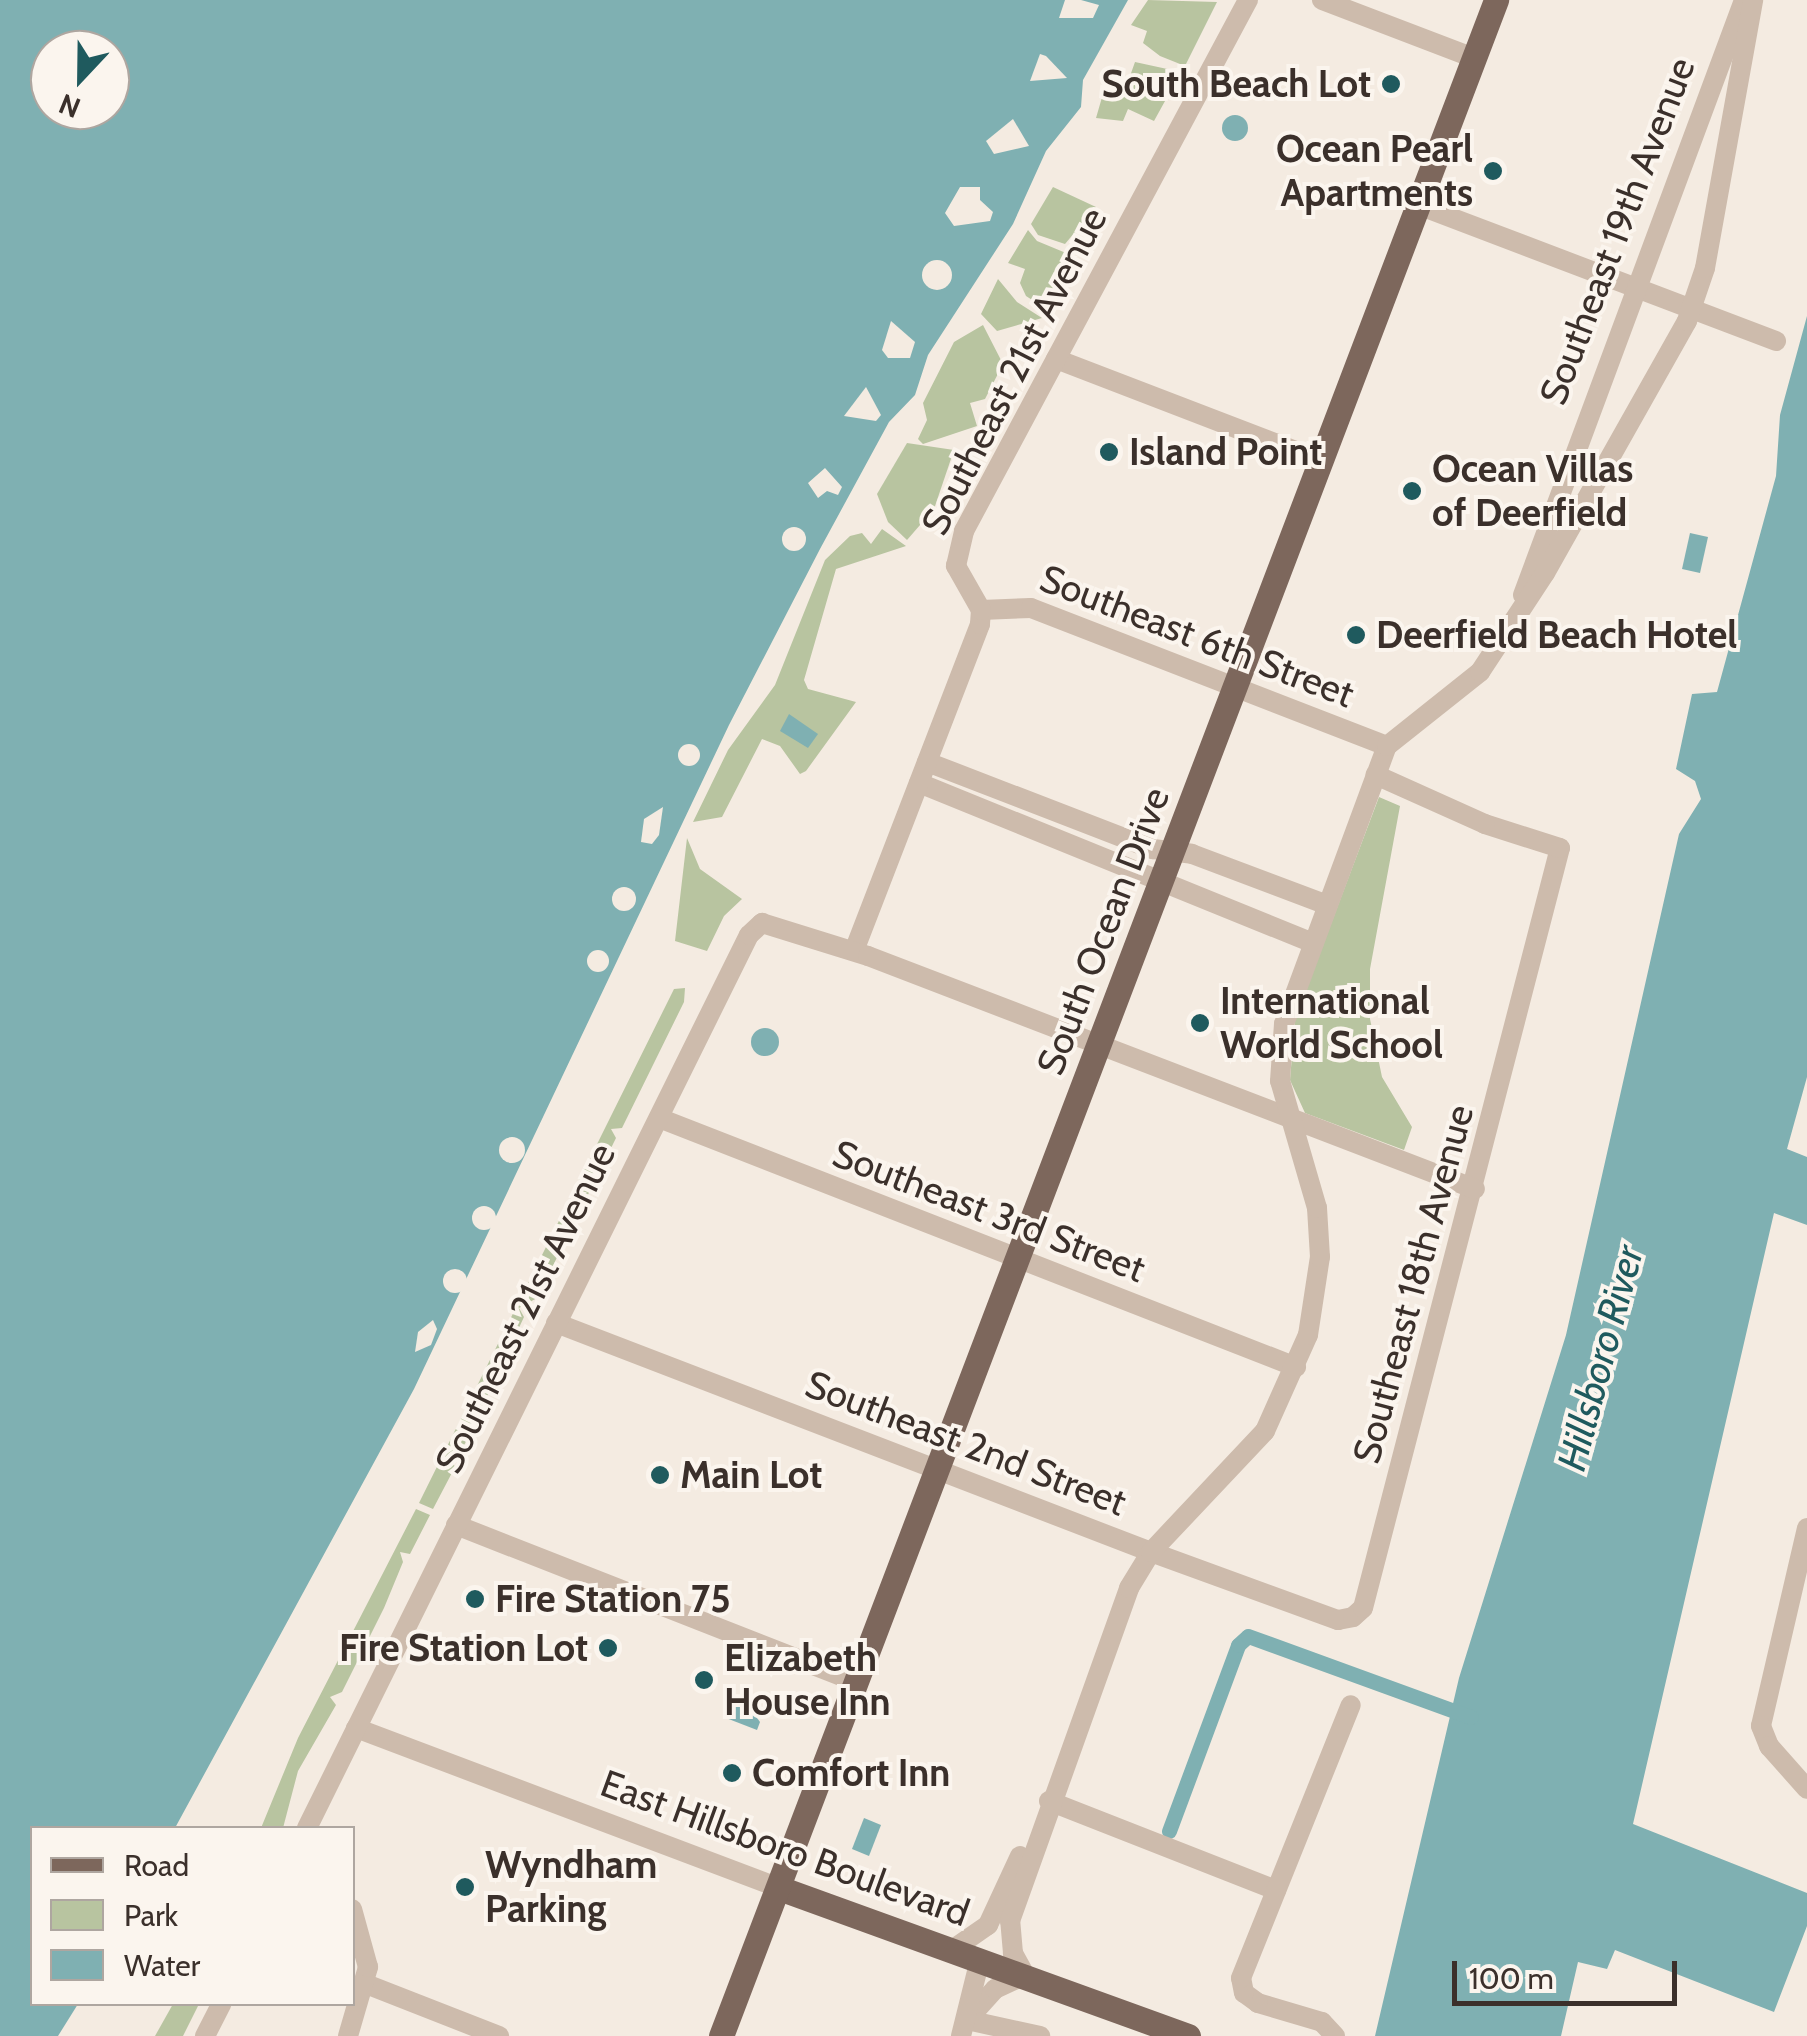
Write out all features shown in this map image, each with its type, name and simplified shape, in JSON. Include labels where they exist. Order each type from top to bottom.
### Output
[{"type":"main road","name":"South Ocean Drive","points":[[721,2036],[1496,0]]},
{"type":"main road","name":"East Hillsboro Boulevard","points":[[779,1888],[1188,2036]]},
{"type":"street","name":"Southeast 21st Avenue","points":[[981,610],[955,554],[1248,0]]},
{"type":"street","points":[[1322,0],[1474,58]]},
{"type":"street","name":"Southeast 19th Avenue","points":[[1522,602],[1633,287],[1744,0]]},
{"type":"street","name":"Southeast 19th Avenue","points":[[1387,746],[1480,672],[1522,602],[1545,573],[1692,308],[1753,0]]},
{"type":"street","points":[[1418,205],[1776,340]]},
{"type":"street","points":[[1056,359],[1322,461]]},
{"type":"street","name":"Southeast 6th Street","points":[[981,610],[1031,608],[1387,746]]},
{"type":"street","points":[[981,610],[854,951],[1475,1189]]},
{"type":"street","points":[[964,2028],[995,1989],[1025,1975],[1013,1953],[1010,1921],[1049,1801],[1130,1588],[1152,1552],[1236,1468],[1265,1432],[1296,1367],[1320,1256],[1318,1208],[1289,1117],[1279,1063],[1284,1024],[1387,746]]},
{"type":"street","points":[[927,762],[1328,905]]},
{"type":"street","name":"Southeast 18th Avenue","points":[[1353,1617],[1364,1608],[1560,848],[1485,824],[1376,775]]},
{"type":"street","points":[[919,783],[1314,943]]},
{"type":"street","name":"Southeast 21st Avenue","points":[[308,1826],[749,936],[762,923],[854,951]]},
{"type":"street","name":"Southeast 3rd Street","points":[[658,1118],[1296,1367]]},
{"type":"street","name":"Southeast 2nd Street","points":[[556,1324],[1152,1552],[1338,1620],[1353,1617]]},
{"type":"street","points":[[456,1525],[855,1682]]},
{"type":"street","points":[[1807,1528],[1761,1726],[1769,1746],[1807,1789]]},
{"type":"street","points":[[1336,2036],[1322,2022],[1244,1992],[1241,1978],[1351,1705]]},
{"type":"street","name":"East Hillsboro Boulevard","points":[[356,1728],[779,1888]]},
{"type":"street","points":[[1049,1801],[1276,1890]]},
{"type":"street","points":[[952,1950],[988,1925],[1049,1801]]},
{"type":"street","points":[[348,2036],[366,1984],[366,1944],[355,1917]]},
{"type":"street","points":[[964,2028],[980,1959]]},
{"type":"street","points":[[366,1984],[499,2036]]},
{"type":"street","points":[[206,2036],[220,2006]]},
{"type":"street","points":[[964,2028],[1040,2036]]},
{"type":"green space","points":[[1148,0],[1217,2],[1185,66],[1160,56],[1143,43],[1147,31],[1131,25]]},
{"type":"green space","points":[[1135,62],[1181,72],[1154,121],[1128,109],[1123,121],[1096,118],[1105,87],[1125,90]]},
{"type":"green space","points":[[1053,187],[1096,207],[1065,244],[1038,235],[1031,224]]},
{"type":"green space","points":[[1028,230],[1037,241],[1066,253],[1055,275],[1059,298],[1049,311],[1026,296],[1020,283],[1025,269],[1008,263]]},
{"type":"green space","points":[[998,279],[1017,302],[1042,318],[997,331],[981,314]]},
{"type":"green space","points":[[983,325],[1003,364],[985,399],[970,403],[977,426],[923,444],[918,439],[927,420],[923,403],[954,342]]},
{"type":"green space","points":[[907,443],[954,450],[934,509],[907,540],[888,522],[877,494]]},
{"type":"green space","points":[[882,529],[906,546],[836,569],[804,680],[808,689],[856,702],[800,774],[780,746],[762,739],[722,817],[693,822],[728,750],[775,685],[825,560],[850,536],[862,533],[871,544]]},
{"type":"green space","points":[[1379,797],[1400,806],[1370,969],[1370,1019],[1382,1077],[1412,1127],[1404,1150],[1305,1113],[1290,1080],[1295,1019]]},
{"type":"green space","points":[[687,838],[700,869],[742,899],[724,916],[707,951],[675,941]]},
{"type":"green space","points":[[685,988],[684,1002],[622,1128],[611,1129],[616,1138],[537,1298],[519,1308],[524,1317],[461,1452],[449,1454],[455,1467],[433,1509],[419,1503],[674,989]]},
{"type":"green space","points":[[416,1509],[430,1515],[410,1554],[400,1552],[403,1562],[384,1608],[342,1692],[330,1697],[336,1705],[298,1771],[284,1826],[262,1826],[298,1738]]},
{"type":"green space","points":[[172,2006],[198,2006],[183,2036],[155,2036]]},
{"type":"water","points":[[0,0],[1128,0],[1083,80],[1081,107],[1046,151],[1013,224],[928,355],[915,395],[889,422],[820,549],[729,725],[414,1389],[176,1826],[30,1826],[30,2006],[77,2006],[58,2036],[0,2036]]},
{"type":"water","points":[[1235,115],[1244,119],[1248,128],[1244,137],[1235,141],[1226,137],[1222,128],[1226,119]]},
{"type":"water","name":"Hillsboro River","points":[[1807,316],[1807,1077],[1787,1149],[1807,1157],[1807,1225],[1774,1213],[1633,1824],[1807,1893],[1807,1926],[1774,2012],[1615,1950],[1607,1969],[1578,1962],[1561,2036],[1375,2036],[1459,1678],[1566,1335],[1679,834],[1701,799],[1695,781],[1676,769],[1692,694],[1717,692],[1776,476],[1780,415]]},
{"type":"water","points":[[1690,533],[1708,537],[1700,573],[1682,569]]},
{"type":"water","points":[[789,714],[818,734],[808,748],[780,731]]},
{"type":"water","points":[[765,1028],[775,1032],[779,1042],[775,1052],[765,1056],[755,1052],[751,1042],[755,1032]]},
{"type":"water","points":[[732,1703],[752,1711],[760,1722],[757,1730],[726,1718]]},
{"type":"water","points":[[864,1818],[881,1825],[869,1856],[852,1849]]},
{"type":"pier","points":[[1065,0],[1099,5],[1093,18],[1059,18]]},
{"type":"pier","points":[[1040,54],[1046,56],[1067,78],[1030,81]]},
{"type":"pier","points":[[1013,119],[1029,146],[994,154],[986,141]]},
{"type":"pier","points":[[960,187],[980,187],[980,200],[993,212],[990,221],[954,226],[945,213]]},
{"type":"pier","points":[[937,260],[947,265],[952,275],[947,285],[937,290],[927,285],[922,275],[927,265]]},
{"type":"pier","points":[[891,321],[915,342],[910,358],[888,358],[882,350]]},
{"type":"pier","points":[[866,387],[881,415],[876,421],[844,416]]},
{"type":"pier","points":[[825,468],[842,487],[838,495],[827,491],[818,498],[808,483]]},
{"type":"pier","points":[[794,527],[803,530],[803,548],[794,551],[785,548],[782,539],[785,530]]},
{"type":"pier","points":[[689,744],[697,747],[697,763],[689,766],[681,763],[678,755],[681,747]]},
{"type":"pier","points":[[663,807],[659,835],[652,844],[641,842],[644,819]]},
{"type":"pier","points":[[624,887],[636,899],[624,911],[612,899]]},
{"type":"pier","points":[[598,950],[606,953],[606,969],[598,972],[590,969],[587,961],[590,953]]},
{"type":"pier","points":[[512,1137],[521,1141],[525,1150],[521,1159],[512,1163],[503,1159],[499,1150],[503,1141]]},
{"type":"pier","points":[[484,1206],[496,1218],[484,1230],[472,1218]]},
{"type":"pier","points":[[455,1269],[467,1281],[455,1293],[443,1281]]},
{"type":"pier","points":[[433,1320],[437,1329],[431,1345],[415,1352],[418,1332]]},
{"type":"waterway","points":[[1169,1831],[1238,1645],[1248,1636],[1471,1717]]},
{"type":"place","name":"South Beach Lot","points":[[1391,84]]},
{"type":"place","name":"Ocean Pearl Apartments","points":[[1493,171]]},
{"type":"place","name":"Island Point","points":[[1109,452]]},
{"type":"place","name":"Ocean Villas of Deerfield","points":[[1412,491]]},
{"type":"place","name":"Deerfield Beach Hotel","points":[[1356,635]]},
{"type":"place","name":"International World School","points":[[1200,1023]]},
{"type":"place","name":"Main Lot","points":[[660,1475]]},
{"type":"place","name":"Fire Station 75","points":[[475,1599]]},
{"type":"place","name":"Fire Station Lot","points":[[608,1648]]},
{"type":"place","name":"Elizabeth House Inn","points":[[704,1680]]},
{"type":"place","name":"Comfort Inn","points":[[732,1773]]},
{"type":"place","name":"Wyndham Parking","points":[[465,1887]]}]
